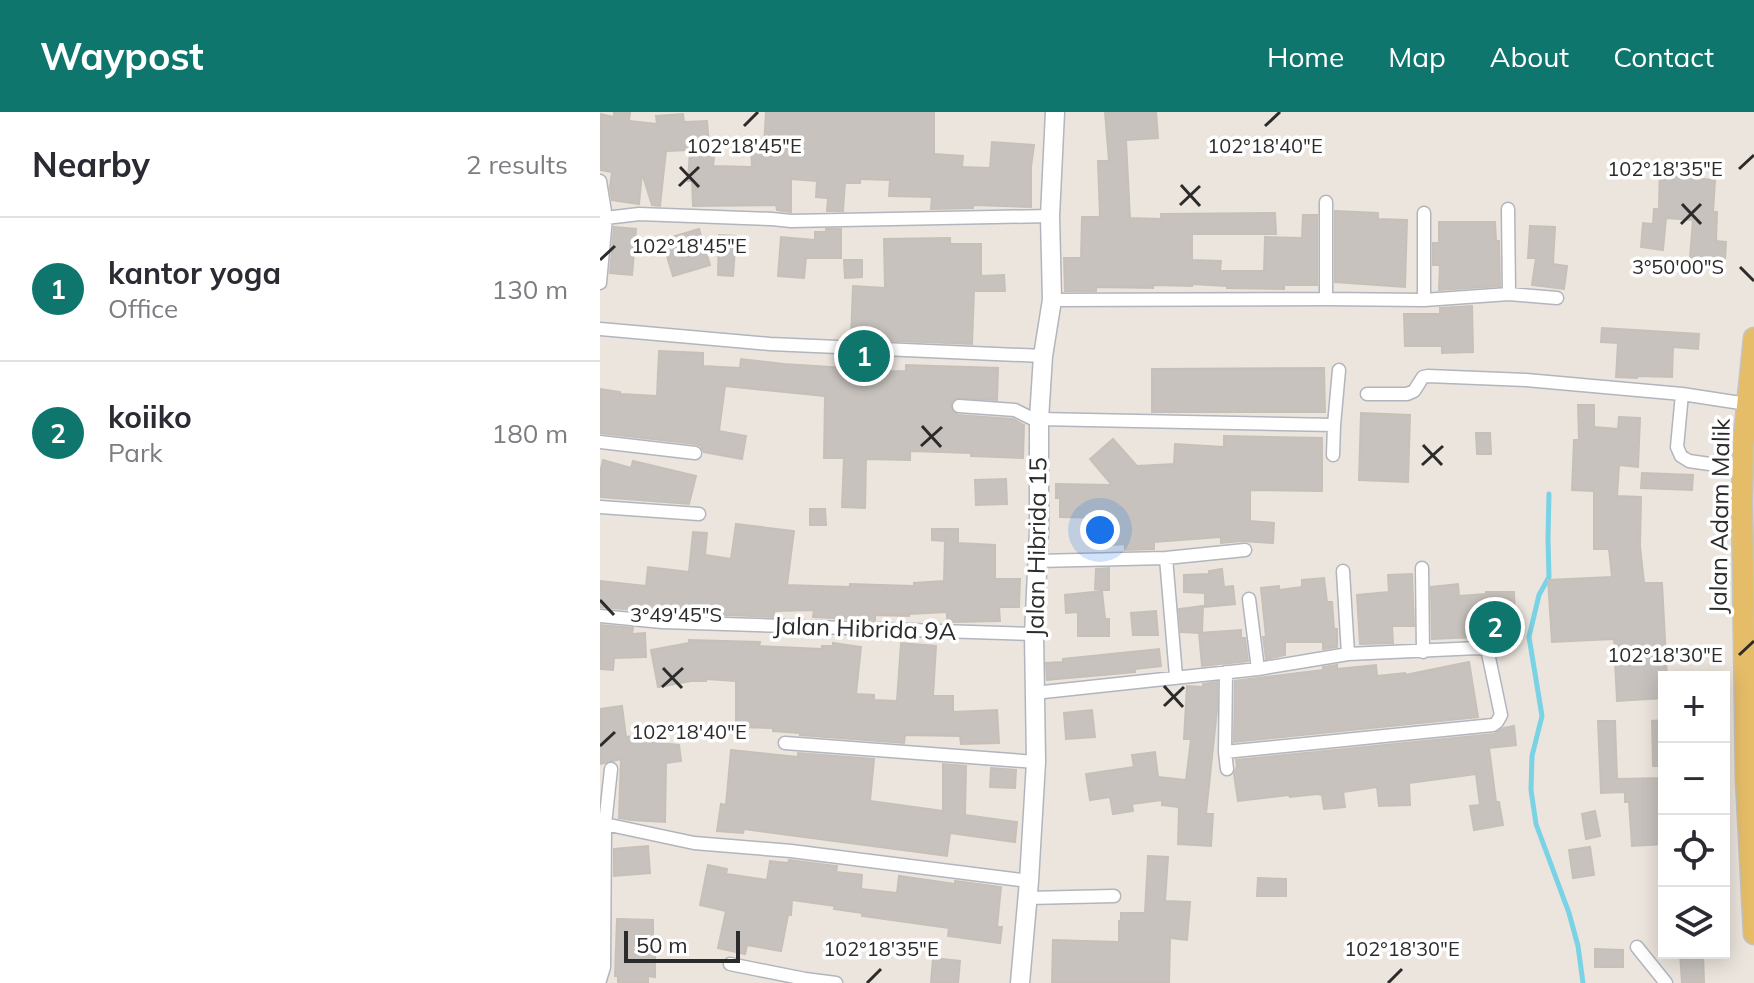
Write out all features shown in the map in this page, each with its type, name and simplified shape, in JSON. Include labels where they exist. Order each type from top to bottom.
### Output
[{"type":"main road","name":"Jalan Adam Malik","points":[[1754,338],[1750,404],[1743,446],[1748,503],[1754,934]]},
{"type":"street","name":"Jalan Hibrida 15","points":[[1020,983],[1036,762],[1034,634],[1039,420],[1043,356],[1052,300],[1050,216],[1055,112]]},
{"type":"street","points":[[600,181],[606,218],[600,283]]},
{"type":"street","points":[[1326,202],[1326,299]]},
{"type":"street","points":[[1508,209],[1509,294]]},
{"type":"street","points":[[1424,213],[1424,300]]},
{"type":"street","points":[[606,218],[639,214],[791,221],[1050,216]]},
{"type":"street","points":[[1052,300],[1424,300],[1509,294],[1557,298]]},
{"type":"street","points":[[600,329],[770,344],[1043,356]]},
{"type":"street","points":[[1333,455],[1339,370]]},
{"type":"street","points":[[1367,394],[1407,394],[1414,391],[1423,377],[1428,376],[1526,380],[1682,394],[1750,404]]},
{"type":"street","points":[[1682,394],[1677,447],[1681,456],[1689,461],[1744,469]]},
{"type":"street","points":[[959,406],[1015,410],[1039,420],[1334,425]]},
{"type":"street","points":[[600,442],[695,453]]},
{"type":"street","points":[[600,507],[699,514]]},
{"type":"street","points":[[1037,561],[1166,558],[1245,550]]},
{"type":"street","points":[[1166,558],[1176,676]]},
{"type":"street","points":[[1422,568],[1423,652]]},
{"type":"street","points":[[1343,571],[1348,654]]},
{"type":"street","points":[[1249,599],[1258,669]]},
{"type":"street","name":"Jalan Hibrida 9A","points":[[600,616],[662,622],[1034,634]]},
{"type":"street","points":[[1034,693],[1258,669],[1348,654],[1486,650],[1501,715],[1493,725],[1225,752]]},
{"type":"street","points":[[1226,672],[1227,769]]},
{"type":"street","points":[[785,743],[1036,762]]},
{"type":"street","points":[[600,980],[604,967],[602,875],[611,769]]},
{"type":"street","points":[[605,824],[694,843],[791,851],[1029,890],[1114,896]]},
{"type":"street","points":[[1637,947],[1666,983]]},
{"type":"street","points":[[730,964],[805,981],[836,983]]},
{"type":"building","points":[[614,112],[630,112],[629,121],[657,124],[656,116],[683,114],[684,122],[707,121],[713,166],[752,167],[751,147],[764,147],[766,112],[934,112],[934,154],[963,156],[962,167],[990,168],[992,142],[1034,145],[1031,207],[973,205],[973,208],[931,209],[932,197],[889,196],[890,180],[860,179],[860,183],[845,183],[843,211],[827,211],[828,198],[816,197],[817,181],[791,179],[791,212],[777,210],[776,205],[693,206],[692,181],[688,181],[690,150],[666,151],[660,206],[652,205],[642,173],[639,204],[612,200],[612,172],[600,170],[600,114],[614,117]]},
{"type":"building","points":[[1105,112],[1156,112],[1158,138],[1126,140],[1130,218],[1161,219],[1161,214],[1275,213],[1276,234],[1192,234],[1192,260],[1221,261],[1220,271],[1264,271],[1265,237],[1302,238],[1303,215],[1317,215],[1317,285],[1284,285],[1284,289],[1192,284],[1065,291],[1064,258],[1081,258],[1082,217],[1100,217],[1098,161],[1109,161]]},
{"type":"building","points":[[1660,161],[1677,161],[1677,177],[1715,180],[1713,212],[1717,212],[1716,241],[1726,242],[1725,261],[1690,258],[1693,220],[1666,218],[1663,250],[1641,247],[1643,223],[1653,224],[1654,209],[1659,209]]},
{"type":"building","points":[[1335,211],[1378,213],[1378,219],[1407,220],[1405,287],[1335,282]]},
{"type":"building","points":[[1439,222],[1495,222],[1496,241],[1499,241],[1500,286],[1439,290],[1440,265],[1433,265],[1433,243],[1439,243]]},
{"type":"building","points":[[1530,226],[1555,227],[1553,264],[1567,266],[1564,289],[1532,285],[1536,258],[1528,258]]},
{"type":"building","points":[[614,227],[636,229],[632,275],[610,273]]},
{"type":"building","points":[[699,229],[710,265],[673,276],[662,240]]},
{"type":"building","points":[[826,229],[841,229],[841,258],[806,258],[804,278],[778,276],[781,237],[815,240],[815,232],[826,232]]},
{"type":"building","points":[[719,235],[736,236],[733,276],[718,275]]},
{"type":"building","points":[[950,238],[950,244],[981,244],[981,276],[1004,275],[1005,291],[974,291],[972,344],[851,339],[853,286],[885,288],[884,239]]},
{"type":"building","points":[[844,260],[862,260],[862,277],[845,278]]},
{"type":"building","points":[[1472,306],[1473,352],[1442,353],[1442,346],[1405,346],[1404,314],[1440,314],[1440,308]]},
{"type":"building","points":[[1602,328],[1699,334],[1698,349],[1673,347],[1672,377],[1616,377],[1618,343],[1601,342]]},
{"type":"building","points":[[659,351],[703,353],[703,366],[740,368],[741,359],[845,368],[844,372],[906,371],[906,365],[998,368],[997,400],[956,398],[951,402],[951,409],[958,415],[1013,419],[1024,425],[1023,458],[910,451],[910,460],[866,459],[865,508],[842,507],[844,458],[824,458],[825,396],[725,386],[719,431],[746,436],[742,459],[704,452],[696,444],[600,433],[600,389],[620,394],[657,396]]},
{"type":"building","points":[[1324,368],[1325,412],[1152,412],[1152,369]]},
{"type":"building","points":[[1578,405],[1594,405],[1594,427],[1618,429],[1619,417],[1640,418],[1638,467],[1619,465],[1617,496],[1641,497],[1640,546],[1644,583],[1662,583],[1667,671],[1658,671],[1658,698],[1617,701],[1614,639],[1552,642],[1548,580],[1612,577],[1609,549],[1594,549],[1594,491],[1572,490],[1574,440],[1579,440]]},
{"type":"building","points":[[1361,413],[1410,415],[1408,482],[1359,480]]},
{"type":"building","points":[[1476,433],[1490,433],[1491,454],[1477,454]]},
{"type":"building","points":[[1224,436],[1322,438],[1322,491],[1250,490],[1250,521],[1274,523],[1273,543],[1221,543],[1221,537],[1154,542],[1154,549],[1125,550],[1125,544],[1113,545],[1113,518],[1060,517],[1056,484],[1112,485],[1090,459],[1113,439],[1137,466],[1174,464],[1175,444],[1224,447]]},
{"type":"building","points":[[603,460],[631,468],[633,461],[696,476],[689,504],[600,497]]},
{"type":"building","points":[[1642,473],[1693,475],[1692,490],[1641,488]]},
{"type":"building","points":[[1006,479],[1007,504],[976,505],[975,480]]},
{"type":"building","points":[[810,509],[825,509],[826,525],[810,525]]},
{"type":"building","points":[[736,524],[794,531],[787,585],[850,587],[850,584],[914,586],[914,583],[944,581],[945,541],[932,540],[932,529],[958,529],[958,543],[995,545],[995,579],[1020,579],[1019,607],[999,607],[1000,621],[947,622],[947,612],[909,616],[875,615],[875,620],[813,617],[814,610],[774,611],[774,617],[600,607],[600,581],[646,586],[648,567],[689,572],[693,532],[707,533],[705,555],[731,559]]},
{"type":"building","points":[[1109,568],[1109,590],[1095,589],[1096,569]]},
{"type":"building","points":[[1222,569],[1224,587],[1233,586],[1235,604],[1205,607],[1205,593],[1184,592],[1184,575],[1209,574],[1209,571]]},
{"type":"building","points":[[1412,574],[1414,626],[1392,626],[1393,643],[1360,644],[1357,595],[1389,592],[1388,575]]},
{"type":"building","points":[[1324,578],[1327,602],[1332,602],[1337,647],[1323,649],[1323,642],[1285,642],[1285,655],[1266,659],[1261,588],[1279,586],[1279,590],[1302,587],[1302,580]]},
{"type":"building","points":[[1458,584],[1459,596],[1514,592],[1515,616],[1491,617],[1492,641],[1478,637],[1432,639],[1431,587]]},
{"type":"building","points":[[1102,591],[1105,619],[1109,619],[1109,636],[1078,636],[1078,612],[1066,613],[1065,595]]},
{"type":"building","points":[[1203,606],[1202,633],[1181,632],[1179,609]]},
{"type":"building","points":[[1156,611],[1158,635],[1133,635],[1131,613]]},
{"type":"building","points":[[600,625],[633,628],[632,634],[645,633],[646,657],[614,658],[613,670],[600,669]]},
{"type":"building","points":[[1241,630],[1248,661],[1202,666],[1199,633]]},
{"type":"building","points":[[689,640],[760,642],[759,646],[822,649],[822,646],[833,646],[833,643],[861,647],[856,694],[874,695],[874,700],[897,701],[901,643],[936,646],[933,696],[953,696],[953,712],[997,710],[999,743],[961,744],[960,736],[905,735],[904,743],[800,735],[773,731],[773,728],[736,727],[736,681],[706,679],[658,687],[651,650],[689,643]]},
{"type":"building","points":[[1159,649],[1161,666],[1135,669],[1135,672],[1047,680],[1046,663]]},
{"type":"building","points":[[1469,662],[1478,717],[1234,742],[1235,681],[1323,670],[1323,667],[1337,665],[1337,669],[1376,665],[1377,676],[1405,675]]},
{"type":"building","points":[[1217,682],[1206,814],[1213,814],[1211,846],[1178,844],[1179,807],[1162,805],[1162,800],[1132,804],[1133,811],[1113,814],[1110,797],[1090,800],[1086,774],[1134,767],[1132,755],[1155,752],[1158,777],[1186,780],[1191,739],[1184,739],[1187,686],[1203,687],[1203,684]]},
{"type":"building","points":[[622,706],[626,737],[651,734],[651,742],[679,745],[681,761],[666,763],[665,822],[619,818],[621,759],[600,764],[600,709]]},
{"type":"building","points":[[1092,710],[1095,737],[1066,739],[1064,713]]},
{"type":"building","points":[[1658,720],[1658,766],[1653,766],[1652,721]]},
{"type":"building","points":[[1598,721],[1615,721],[1617,779],[1658,778],[1658,844],[1632,846],[1629,802],[1625,802],[1625,792],[1601,793]]},
{"type":"building","points":[[1514,726],[1516,745],[1489,748],[1496,802],[1499,802],[1503,825],[1474,830],[1470,806],[1480,805],[1476,774],[1409,783],[1410,805],[1379,806],[1377,787],[1343,792],[1345,807],[1324,809],[1322,795],[1318,794],[1238,801],[1234,774],[1236,760],[1494,734]]},
{"type":"building","points":[[731,750],[798,757],[798,753],[874,759],[870,801],[943,811],[943,764],[966,766],[965,815],[1017,822],[1015,842],[950,833],[947,856],[744,829],[743,833],[717,831],[721,804],[726,805]]},
{"type":"building","points":[[991,768],[1016,770],[1015,788],[990,787]]},
{"type":"building","points":[[1595,811],[1600,836],[1586,839],[1582,814]]},
{"type":"building","points":[[648,846],[650,873],[614,876],[614,849]]},
{"type":"building","points":[[1590,847],[1594,875],[1573,878],[1569,850]]},
{"type":"building","points":[[1148,856],[1168,857],[1165,901],[1190,902],[1187,940],[1170,938],[1169,983],[1052,983],[1053,940],[1119,942],[1121,913],[1145,913]]},
{"type":"building","points":[[789,860],[837,866],[836,872],[862,875],[861,889],[897,893],[899,876],[1001,887],[997,927],[1002,927],[1000,943],[948,936],[949,928],[862,916],[862,913],[834,909],[835,906],[792,900],[781,951],[747,945],[745,954],[718,948],[726,911],[700,905],[708,865],[727,869],[726,874],[767,880],[770,861],[788,863]]},
{"type":"building","points":[[1258,878],[1286,879],[1286,896],[1257,896]]},
{"type":"building","points":[[617,919],[653,920],[655,977],[648,976],[648,983],[618,983],[618,976],[615,976]]},
{"type":"building","points":[[1595,949],[1623,950],[1623,967],[1595,967]]},
{"type":"building","points":[[933,958],[960,961],[958,983],[931,983]]},
{"type":"building","points":[[1680,959],[1703,959],[1704,983],[1682,983]]},
{"type":"waterway","points":[[1549,494],[1549,577],[1539,595],[1529,637],[1542,716],[1532,756],[1531,790],[1536,824],[1578,946],[1583,983]]},
{"type":"place","name":"kantor yoga","points":[[864,356]]},
{"type":"place","name":"koiiko","points":[[1495,627]]}]
